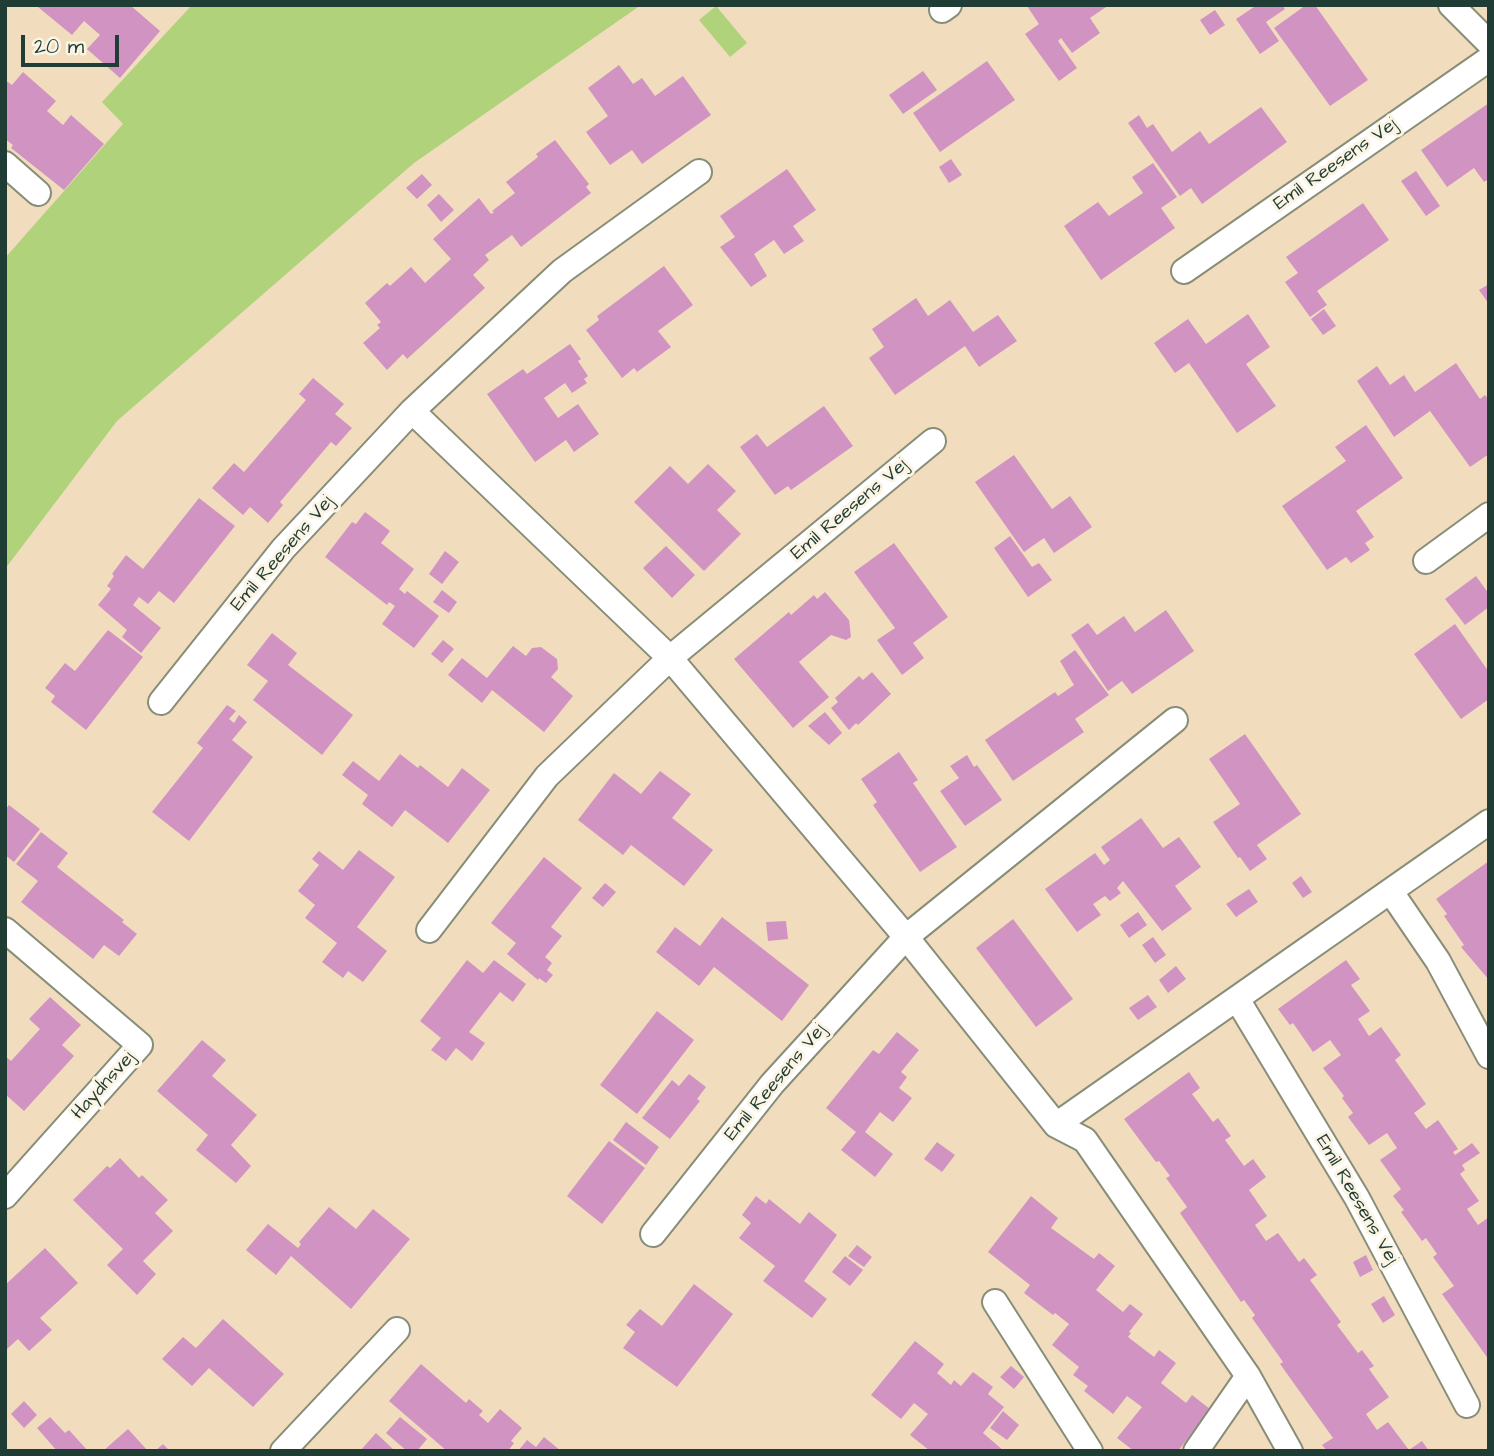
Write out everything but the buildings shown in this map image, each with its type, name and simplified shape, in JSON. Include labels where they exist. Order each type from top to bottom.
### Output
[{"type":"street","points":[[1451,5],[1489,43]]},
{"type":"street","name":"Emil Reesens Vej","points":[[1184,271],[1489,59]]},
{"type":"street","points":[[5,164],[38,193]]},
{"type":"street","name":"Emil Reesens Vej","points":[[161,702],[283,549],[412,411],[562,271],[699,172]]},
{"type":"street","points":[[412,411],[670,658],[906,937],[1056,1125],[1085,1140],[1248,1376],[1290,1451]]},
{"type":"street","name":"Emil Reesens Vej","points":[[429,930],[547,776],[670,658],[933,441]]},
{"type":"street","points":[[1426,561],[1489,515]]},
{"type":"street","name":"Emil Reesens Vej","points":[[653,1234],[772,1084],[906,937],[1175,720]]},
{"type":"street","points":[[1056,1125],[1489,822]]},
{"type":"street","points":[[1391,892],[1438,961],[1489,1056]]},
{"type":"street","name":"Haydnsvej","points":[[5,930],[140,1045],[5,1196]]},
{"type":"street","name":"Emil Reesens Vej","points":[[1237,999],[1357,1198],[1467,1405]]},
{"type":"street","points":[[995,1302],[1090,1451]]},
{"type":"street","points":[[283,1451],[397,1330]]},
{"type":"street","points":[[1196,1451],[1248,1376]]},
{"type":"green space","points":[[192,5],[641,5],[414,163],[117,421],[5,569],[5,258],[123,124],[102,102]]},
{"type":"green space","points":[[716,6],[747,43],[730,57],[699,20]]}]
